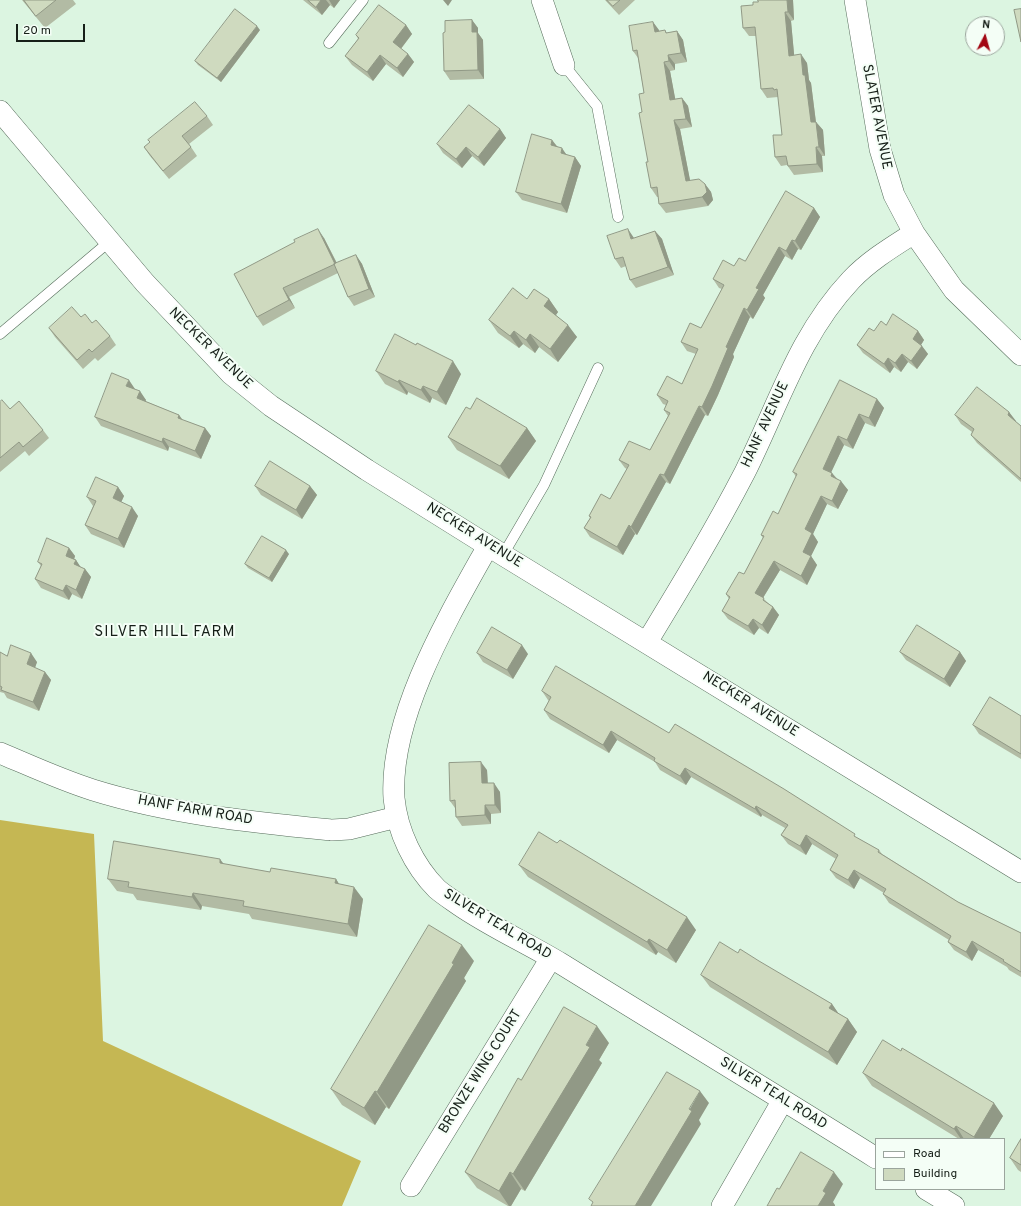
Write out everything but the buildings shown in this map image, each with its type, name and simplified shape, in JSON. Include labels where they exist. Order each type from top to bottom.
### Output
[{"type":"street","points":[[542,0],[564,65]]},
{"type":"street","name":"SLATER AVENUE","points":[[855,0],[880,149],[894,195],[914,233],[954,290],[1021,356]]},
{"type":"street","name":"NECKER AVENUE","points":[[0,111],[145,283],[231,374],[272,406],[316,436],[495,550],[1021,872]]},
{"type":"street","name":"HANF AVENUE","points":[[647,642],[707,543],[746,470],[777,399],[815,325],[852,279],[880,255],[914,233]]},
{"type":"street","name":"SILVER TEAL ROAD","points":[[495,550],[444,626],[419,683],[399,738],[394,789],[398,817],[405,842],[418,866],[438,890],[474,915],[551,958],[875,1157]]},
{"type":"street","name":"HANF FARM ROAD","points":[[0,753],[93,790],[145,803],[203,814],[332,830],[349,829],[398,817]]},
{"type":"street","name":"BRONZE WING COURT","points":[[411,1186],[551,958]]},
{"type":"street","points":[[722,1206],[783,1100]]},
{"type":"street","points":[[928,1190],[954,1206]]},
{"type":"lane","points":[[329,43],[363,0]]},
{"type":"lane","points":[[564,65],[597,106],[618,217]]},
{"type":"lane","points":[[0,334],[18,317],[110,241]]},
{"type":"lane","points":[[0,326],[18,317]]},
{"type":"lane","points":[[495,550],[544,485],[598,368]]},
{"type":"shaded area","points":[[0,820],[94,834],[103,1041],[361,1161],[342,1206],[0,1206]]},
{"type":"district","name":"SILVER HILL FARM","points":[[165,633]]}]
